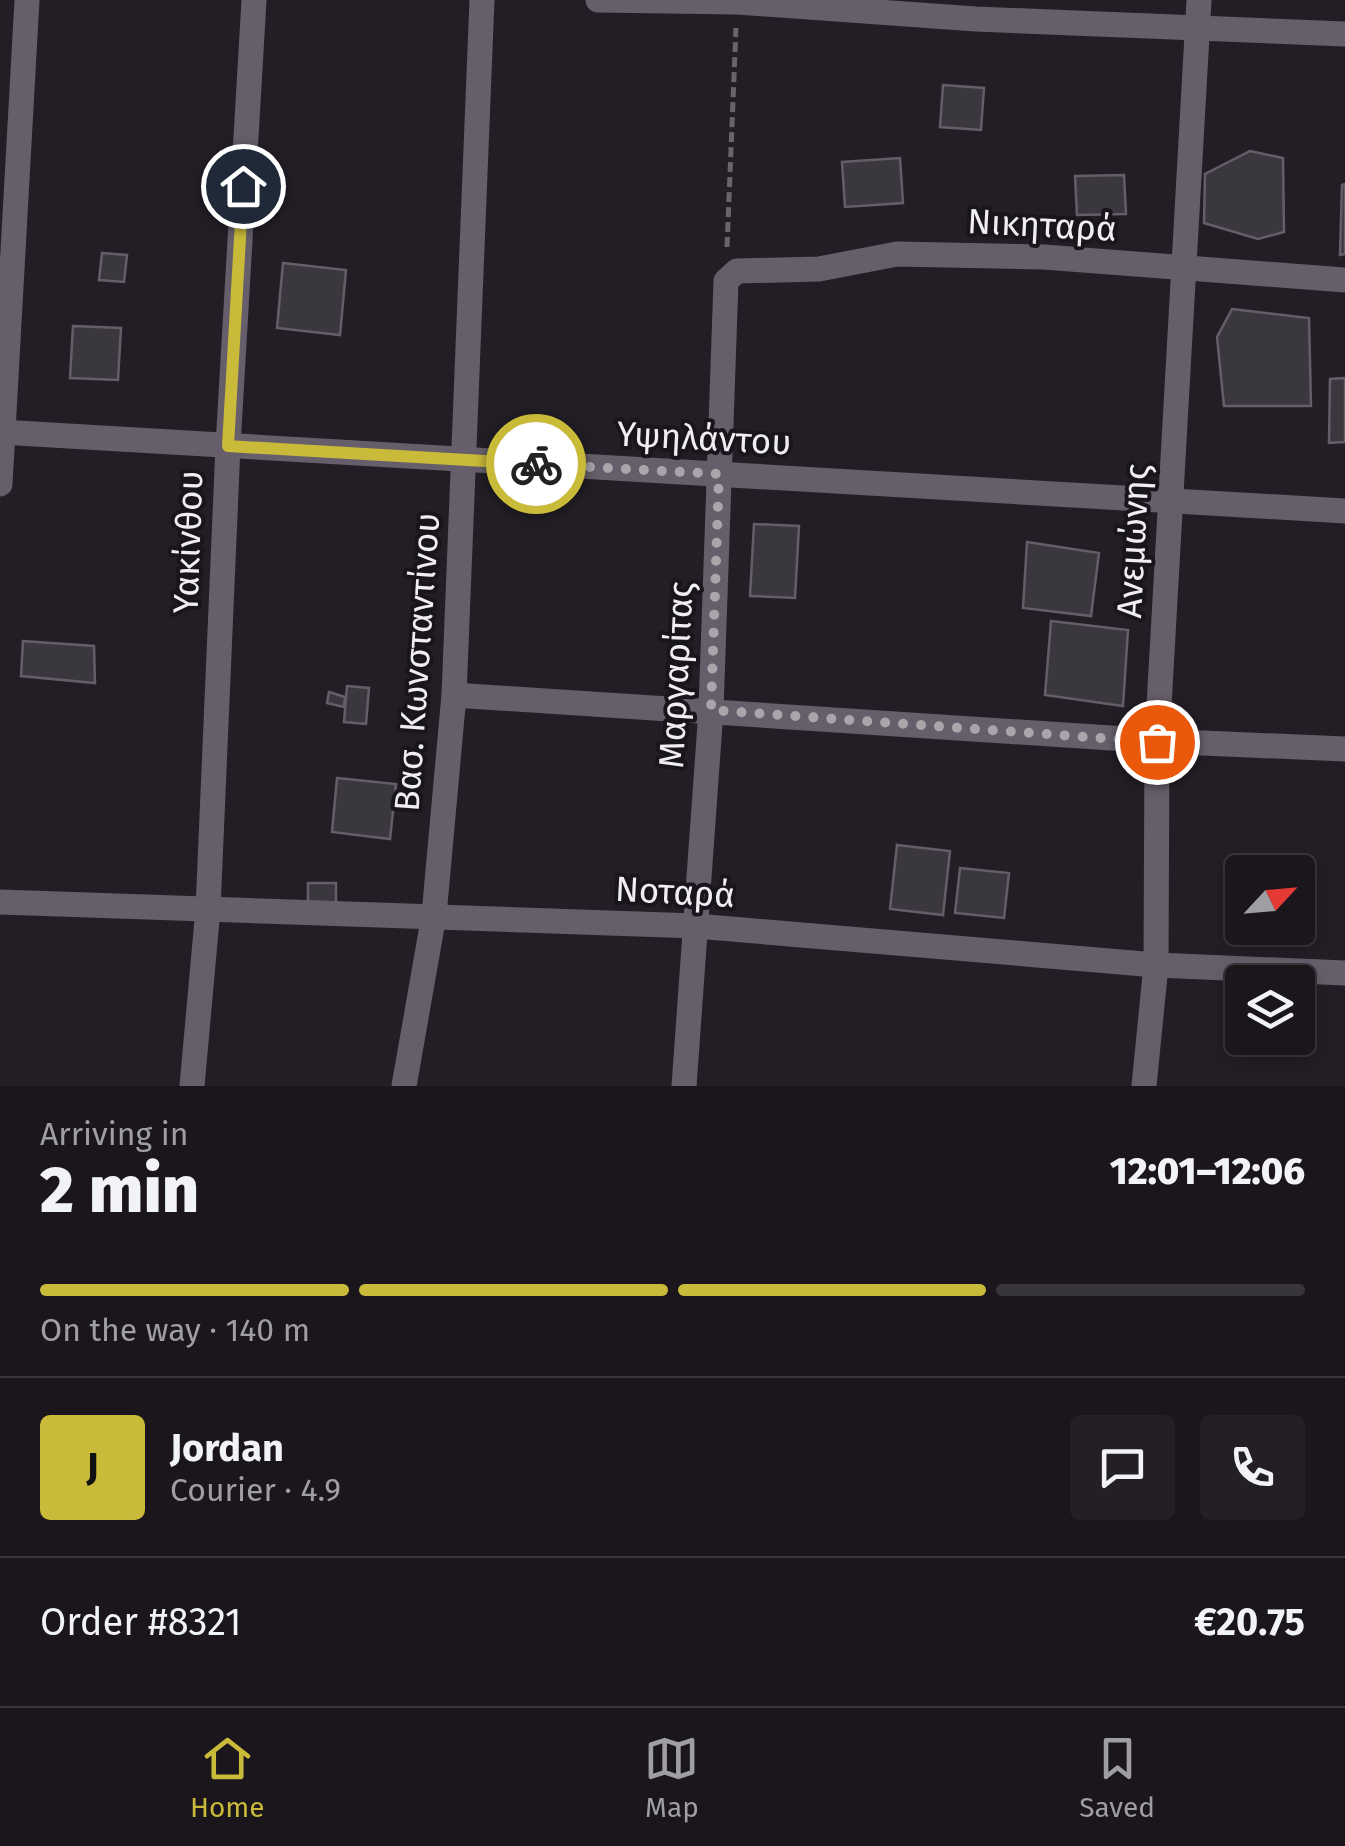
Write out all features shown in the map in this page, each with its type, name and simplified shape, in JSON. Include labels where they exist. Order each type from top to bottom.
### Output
[{"type":"street","points":[[0,484],[27,0]]},
{"type":"street","name":"Υακίνθου","points":[[192,1086],[208,909],[228,446],[254,0]]},
{"type":"street","name":"Βασ. Κωνσταντίνου","points":[[404,1086],[434,915],[454,695],[482,0]]},
{"type":"street","points":[[598,0],[1198,13],[1345,34]]},
{"type":"street","name":"Ανεμώνης","points":[[1144,1086],[1156,965],[1157,742],[1198,13]]},
{"type":"street","name":"Νικηταρά","points":[[731,276],[819,269],[897,254],[1044,256],[1345,280]]},
{"type":"street","name":"Μαργαρίτας","points":[[684,1086],[711,710],[731,276]]},
{"type":"street","name":"Υψηλάντου","points":[[2,432],[1345,511]]},
{"type":"street","points":[[454,695],[1157,742],[1345,749]]},
{"type":"street","name":"Νοταρά","points":[[0,902],[696,926],[1156,965],[1345,972]]},
{"type":"path","points":[[731,276],[737,2]]},
{"type":"building","points":[[943,85],[984,88],[981,130],[940,127]]},
{"type":"building","points":[[1250,151],[1283,158],[1284,232],[1258,239],[1204,223],[1205,174]]},
{"type":"building","points":[[900,158],[903,203],[845,207],[842,162]]},
{"type":"building","points":[[1124,175],[1126,214],[1077,215],[1075,176]]},
{"type":"building","points":[[1345,184],[1345,254],[1340,255],[1342,185]]},
{"type":"building","points":[[102,253],[127,255],[124,282],[99,280]]},
{"type":"building","points":[[283,263],[346,270],[340,335],[277,328]]},
{"type":"building","points":[[1232,309],[1309,318],[1311,406],[1224,406],[1217,337]]},
{"type":"building","points":[[73,326],[121,328],[118,380],[70,378]]},
{"type":"building","points":[[1345,378],[1345,442],[1329,443],[1330,379]]},
{"type":"building","points":[[754,524],[799,526],[795,598],[750,596]]},
{"type":"building","points":[[1027,542],[1099,553],[1091,616],[1023,608]]},
{"type":"building","points":[[1051,621],[1128,630],[1123,706],[1045,695]]},
{"type":"building","points":[[23,641],[94,646],[95,683],[21,676]]},
{"type":"building","points":[[347,686],[369,688],[366,724],[344,722]]},
{"type":"building","points":[[329,692],[345,697],[344,707],[327,703]]},
{"type":"building","points":[[337,778],[396,784],[390,839],[332,832]]},
{"type":"building","points":[[897,845],[950,851],[943,915],[890,909]]},
{"type":"building","points":[[960,868],[1009,873],[1004,918],[955,913]]},
{"type":"building","points":[[308,883],[336,883],[336,907],[308,906]]},
{"type":"way so far","points":[[536,464],[719,474],[711,710],[1157,742]]},
{"type":"route","points":[[243,186],[228,446],[536,464]]}]
